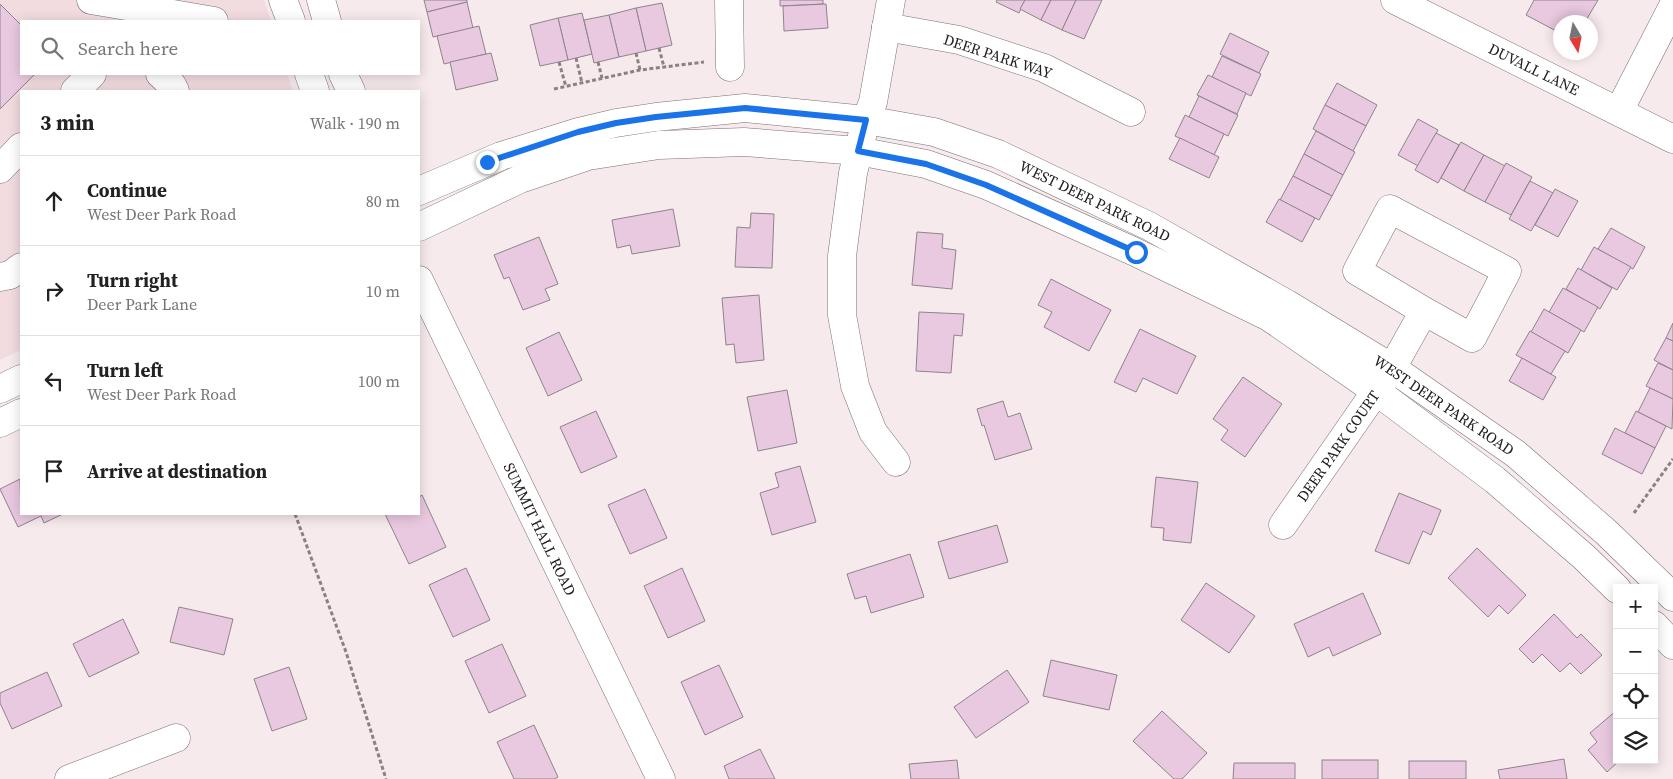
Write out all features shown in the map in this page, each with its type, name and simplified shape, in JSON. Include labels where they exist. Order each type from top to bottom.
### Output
[{"type":"street","points":[[91,0],[209,13]]},
{"type":"street","points":[[283,0],[291,20]]},
{"type":"street","points":[[321,0],[327,20]]},
{"type":"street","points":[[729,0],[730,63]]},
{"type":"street","points":[[892,0],[873,102],[866,120],[853,172],[842,256],[842,315],[855,386],[873,432],[896,462]]},
{"type":"street","name":"DUVALL LANE","points":[[1395,0],[1673,139]]},
{"type":"street","points":[[1619,111],[1673,6]]},
{"type":"street","name":"DEER PARK WAY","points":[[886,27],[959,40],[1044,68],[1131,112]]},
{"type":"street","points":[[76,90],[91,75]]},
{"type":"street","points":[[161,75],[174,90]]},
{"type":"street","points":[[343,75],[351,90]]},
{"type":"street","name":"WEST DEER PARK ROAD","points":[[420,191],[501,156],[578,132],[616,123],[656,117],[745,108],[866,120],[934,132],[998,154],[1149,226],[1287,304],[1392,368],[1516,454],[1607,533],[1673,597]]},
{"type":"street","name":"WEST DEER PARK ROAD","points":[[420,227],[520,179],[588,156],[659,145],[744,142],[858,151],[926,164],[986,185],[1136,252],[1269,317],[1376,391],[1496,480],[1584,557],[1613,585]]},
{"type":"street","points":[[0,168],[20,148]]},
{"type":"street","points":[[1390,209],[1507,271],[1472,338],[1424,311],[1358,271],[1390,209]]},
{"type":"street","points":[[0,277],[10,276],[20,268]]},
{"type":"street","name":"SUMMIT HALL ROAD","points":[[420,282],[661,779]]},
{"type":"street","name":"DEER PARK COURT","points":[[1283,525],[1392,368],[1424,311]]},
{"type":"street","points":[[0,389],[20,379]]},
{"type":"street","points":[[0,423],[20,413]]},
{"type":"street","points":[[1658,629],[1673,645]]},
{"type":"street","points":[[69,779],[176,738]]},
{"type":"path","points":[[659,48],[664,67]]},
{"type":"path","points":[[636,53],[640,70]]},
{"type":"path","points":[[576,58],[582,83]]},
{"type":"path","points":[[559,62],[566,87]]},
{"type":"path","points":[[598,62],[602,78]]},
{"type":"path","points":[[554,89],[640,70],[730,63]]},
{"type":"path","points":[[1634,513],[1673,459]]},
{"type":"path","points":[[296,515],[346,652],[386,779]]},
{"type":"shaded area","points":[[0,0],[264,0],[271,20],[20,20],[20,75],[287,75],[293,90],[20,90],[20,350],[0,360]]},
{"type":"building","points":[[424,0],[467,0],[467,2],[427,12]]},
{"type":"building","points":[[780,0],[823,0],[823,4],[780,6]]},
{"type":"building","points":[[997,0],[1025,0],[1019,13],[996,2]]},
{"type":"building","points":[[1025,0],[1051,0],[1041,20],[1020,9]]},
{"type":"building","points":[[1051,0],[1076,0],[1062,30],[1041,20]]},
{"type":"building","points":[[1076,0],[1102,0],[1084,39],[1062,30]]},
{"type":"building","points":[[1534,0],[1598,0],[1589,15],[1553,15],[1553,29],[1526,15]]},
{"type":"building","points":[[467,2],[473,28],[433,37],[427,12]]},
{"type":"building","points":[[662,3],[672,45],[646,51],[636,8]]},
{"type":"building","points":[[0,4],[20,24],[20,75],[34,75],[0,109]]},
{"type":"building","points":[[826,4],[828,28],[784,31],[783,6]]},
{"type":"building","points":[[636,8],[646,51],[619,57],[609,15]]},
{"type":"building","points":[[582,13],[592,54],[568,60],[558,18]]},
{"type":"building","points":[[609,15],[619,57],[594,63],[584,20]]},
{"type":"building","points":[[558,18],[568,60],[540,66],[530,25]]},
{"type":"building","points":[[479,26],[486,54],[444,64],[437,36]]},
{"type":"building","points":[[1230,33],[1269,52],[1259,73],[1220,54]]},
{"type":"building","points":[[491,53],[498,80],[456,90],[450,62]]},
{"type":"building","points":[[1222,56],[1261,74],[1251,96],[1212,77]]},
{"type":"building","points":[[1208,75],[1246,93],[1237,114],[1197,95]]},
{"type":"building","points":[[1337,83],[1377,105],[1366,126],[1325,105]]},
{"type":"building","points":[[1199,96],[1238,115],[1228,136],[1189,117]]},
{"type":"building","points":[[1325,105],[1366,126],[1353,151],[1313,129]]},
{"type":"building","points":[[1185,115],[1224,134],[1214,155],[1175,136]]},
{"type":"building","points":[[1418,119],[1438,130],[1418,166],[1398,155]]},
{"type":"building","points":[[1316,131],[1355,152],[1343,175],[1304,154]]},
{"type":"building","points":[[1436,133],[1459,145],[1438,183],[1415,170]]},
{"type":"building","points":[[1180,138],[1219,157],[1209,178],[1169,159]]},
{"type":"building","points":[[1461,142],[1484,155],[1464,191],[1441,178]]},
{"type":"building","points":[[1304,154],[1343,175],[1332,196],[1293,176]]},
{"type":"building","points":[[1484,155],[1505,166],[1485,202],[1464,191]]},
{"type":"building","points":[[1506,163],[1532,177],[1511,215],[1485,202]]},
{"type":"building","points":[[1293,176],[1332,196],[1319,220],[1280,200]]},
{"type":"building","points":[[1530,181],[1553,193],[1531,231],[1509,219]]},
{"type":"building","points":[[1555,189],[1578,201],[1558,237],[1535,225]]},
{"type":"building","points":[[1279,199],[1315,218],[1302,242],[1266,222]]},
{"type":"building","points":[[673,209],[680,246],[632,254],[630,245],[617,248],[612,220]]},
{"type":"building","points":[[751,213],[774,214],[772,268],[735,267],[737,227],[750,228]]},
{"type":"building","points":[[1611,228],[1645,247],[1633,269],[1598,249]]},
{"type":"building","points":[[917,232],[943,234],[942,248],[956,250],[952,289],[912,285]]},
{"type":"building","points":[[539,237],[558,284],[545,289],[550,300],[523,310],[509,277],[504,279],[494,255]]},
{"type":"building","points":[[1594,247],[1631,267],[1617,290],[1581,270]]},
{"type":"building","points":[[1578,268],[1612,288],[1600,309],[1566,289]]},
{"type":"building","points":[[1051,279],[1111,310],[1089,351],[1044,327],[1052,312],[1038,305]]},
{"type":"building","points":[[1563,288],[1598,307],[1584,332],[1549,312]]},
{"type":"building","points":[[759,295],[764,360],[736,363],[734,344],[726,345],[722,298]]},
{"type":"building","points":[[1544,309],[1581,330],[1568,353],[1531,332]]},
{"type":"building","points":[[919,312],[964,314],[962,336],[954,335],[951,373],[916,371]]},
{"type":"building","points":[[1673,323],[1673,341],[1666,338]]},
{"type":"building","points":[[1140,329],[1196,356],[1177,394],[1143,378],[1136,392],[1114,382]]},
{"type":"building","points":[[1530,331],[1565,351],[1551,374],[1516,355]]},
{"type":"building","points":[[559,332],[582,380],[548,396],[526,348]]},
{"type":"building","points":[[1666,338],[1673,341],[1673,370],[1654,360]]},
{"type":"building","points":[[1522,358],[1556,377],[1543,400],[1509,381]]},
{"type":"building","points":[[1658,363],[1673,370],[1673,399],[1646,386]]},
{"type":"building","points":[[1243,377],[1282,404],[1245,457],[1221,440],[1228,430],[1213,419]]},
{"type":"building","points":[[1650,388],[1673,399],[1672,429],[1638,412]]},
{"type":"building","points":[[787,390],[797,443],[758,451],[747,397]]},
{"type":"building","points":[[1003,401],[1008,417],[1020,413],[1032,449],[995,460],[977,409]]},
{"type":"building","points":[[596,411],[617,457],[581,473],[560,427]]},
{"type":"building","points":[[1636,411],[1666,426],[1655,448],[1625,433]]},
{"type":"building","points":[[1615,428],[1655,448],[1642,474],[1602,454]]},
{"type":"building","points":[[800,466],[816,522],[772,535],[760,493],[779,487],[775,473]]},
{"type":"building","points":[[1156,477],[1198,482],[1191,543],[1163,540],[1164,528],[1151,527]]},
{"type":"building","points":[[20,479],[20,515],[61,515],[44,523],[41,516],[18,527],[0,489]]},
{"type":"building","points":[[645,489],[667,538],[630,554],[608,505]]},
{"type":"building","points":[[1399,493],[1441,510],[1431,535],[1423,531],[1409,564],[1375,551]]},
{"type":"building","points":[[422,495],[446,547],[409,564],[385,515],[420,515],[420,496]]},
{"type":"building","points":[[997,525],[1008,562],[949,579],[938,542]]},
{"type":"building","points":[[1477,548],[1526,595],[1508,614],[1499,605],[1488,617],[1448,578]]},
{"type":"building","points":[[910,554],[924,597],[871,613],[866,596],[855,599],[847,574]]},
{"type":"building","points":[[466,568],[490,620],[453,637],[429,585]]},
{"type":"building","points":[[682,568],[705,621],[668,638],[644,586]]},
{"type":"building","points":[[1206,583],[1255,616],[1229,653],[1181,620]]},
{"type":"building","points":[[1363,593],[1381,634],[1333,656],[1329,647],[1308,657],[1294,624]]},
{"type":"building","points":[[179,607],[233,619],[224,655],[170,642]]},
{"type":"building","points":[[1554,614],[1577,638],[1581,634],[1602,655],[1581,674],[1570,663],[1560,672],[1542,654],[1533,663],[1519,649]]},
{"type":"building","points":[[123,619],[139,653],[89,677],[73,644]]},
{"type":"building","points":[[502,644],[526,696],[489,713],[465,661]]},
{"type":"building","points":[[1051,660],[1117,675],[1109,710],[1043,696]]},
{"type":"building","points":[[719,665],[743,717],[705,735],[681,682]]},
{"type":"building","points":[[289,667],[307,719],[272,731],[254,679]]},
{"type":"building","points":[[1007,670],[1029,702],[976,738],[954,707]]},
{"type":"building","points":[[47,672],[62,706],[12,729],[0,703],[0,693]]},
{"type":"building","points":[[1162,711],[1207,753],[1182,779],[1174,779],[1133,741]]},
{"type":"building","points":[[1613,713],[1613,764],[1616,764],[1607,772],[1588,750],[1597,742],[1590,733]]},
{"type":"building","points":[[534,725],[558,777],[554,779],[514,779],[497,742]]},
{"type":"building","points":[[760,749],[775,779],[729,779],[724,766]]},
{"type":"building","points":[[1564,759],[1567,779],[1500,779],[1498,770]]},
{"type":"building","points":[[957,760],[959,779],[911,779],[909,764]]},
{"type":"building","points":[[1322,760],[1378,760],[1378,779],[1322,779]]},
{"type":"building","points":[[1409,761],[1466,761],[1466,779],[1409,779]]},
{"type":"building","points":[[1234,763],[1295,763],[1295,779],[1233,779]]},
{"type":"route","points":[[487,162],[578,132],[616,123],[656,117],[745,108],[866,120],[858,151],[926,164],[986,185],[1136,252]]}]
